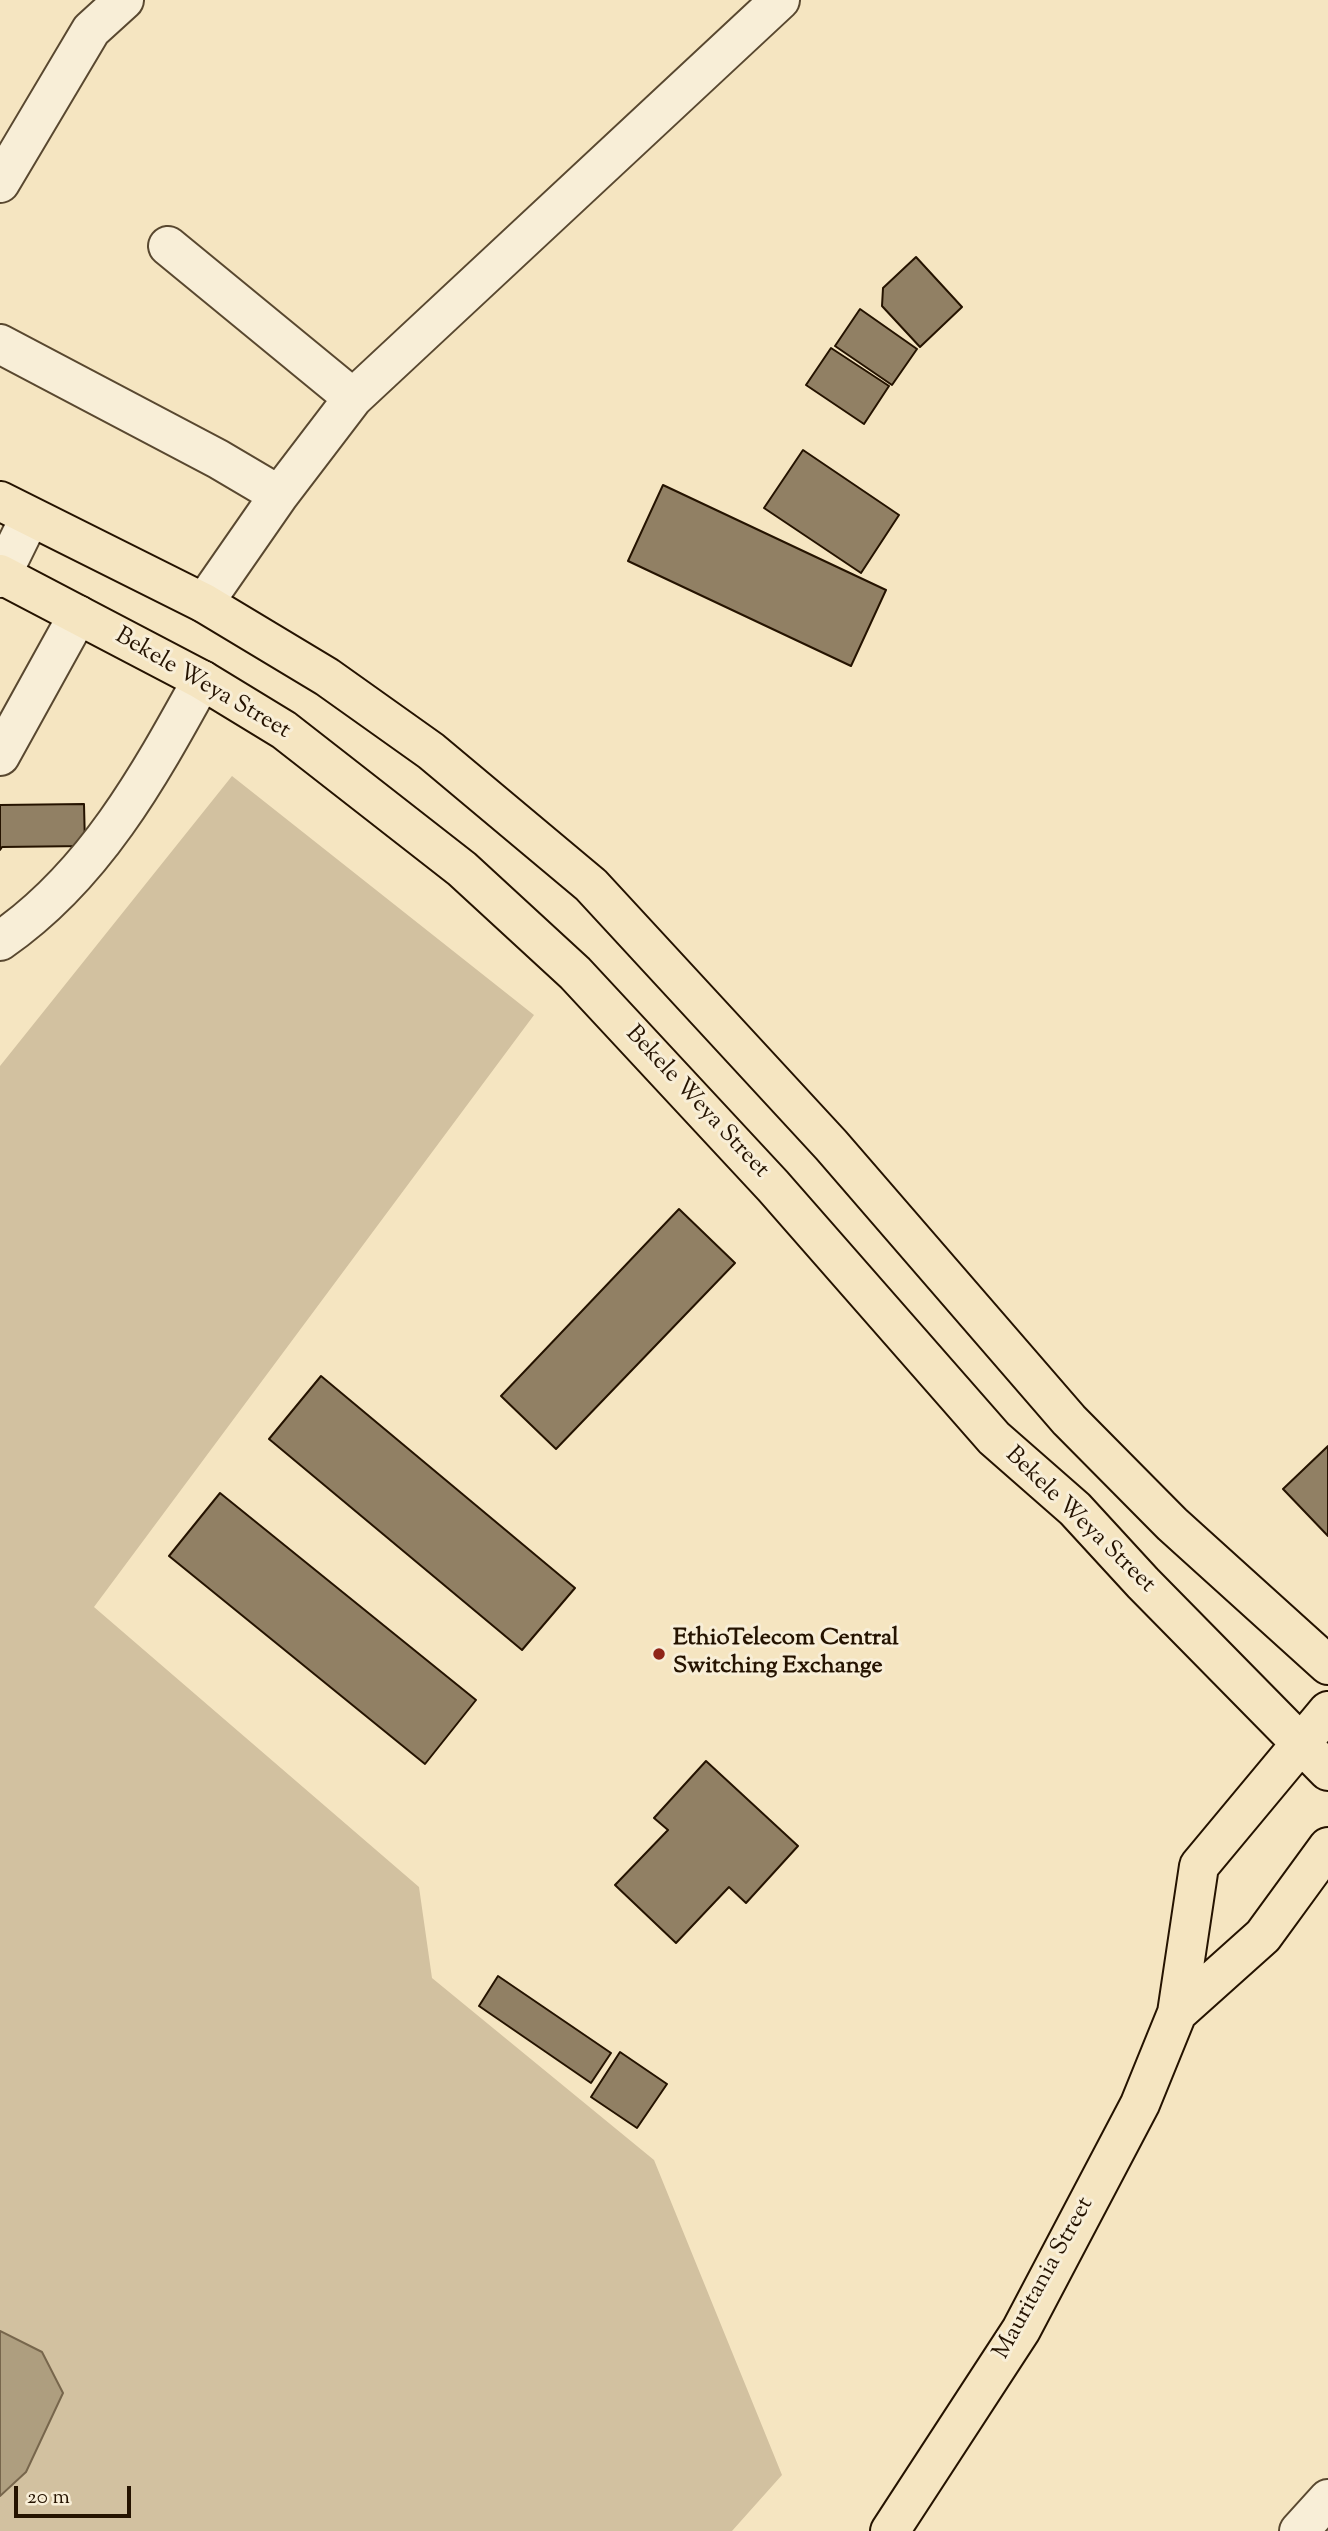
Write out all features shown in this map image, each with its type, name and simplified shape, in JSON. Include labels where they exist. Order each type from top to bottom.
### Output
[{"type":"main road","points":[[15,509],[204,603],[327,677],[431,751],[592,885],[831,1145],[1069,1420],[1172,1524],[1328,1665]]},
{"type":"main road","name":"Bekele Weya Street","points":[[1,576],[202,680],[284,730],[462,869],[575,973],[773,1186],[994,1438],[1075,1510],[1328,1771]]},
{"type":"main road","name":"Mauritania Street","points":[[890,2531],[1021,2330],[1140,2104],[1177,2013],[1199,1866],[1328,1711]]},
{"type":"main road","name":"Mauritania Street","points":[[1177,2013],[1263,1936],[1328,1847]]},
{"type":"street","points":[[0,183],[91,30],[124,0]]},
{"type":"street","points":[[204,603],[279,495],[352,398],[780,0]]},
{"type":"street","points":[[168,246],[352,398]]},
{"type":"street","points":[[0,344],[218,459],[279,495]]},
{"type":"street","points":[[1,576],[15,509]]},
{"type":"street","points":[[0,756],[78,615]]},
{"type":"street","points":[[0,941],[19,928],[92,858],[148,777],[202,680]]},
{"type":"street","points":[[1299,2531],[1328,2499]]},
{"type":"shaded area","points":[[232,776],[534,1015],[94,1607],[419,1887],[432,1978],[654,2160],[782,2475],[732,2531],[0,2531],[0,1066]]},
{"type":"shaded area","points":[[0,2331],[42,2352],[63,2393],[26,2472],[0,2496]]},
{"type":"building","points":[[916,257],[962,307],[920,347],[882,306],[883,288]]},
{"type":"building","points":[[860,309],[917,349],[892,385],[835,346]]},
{"type":"building","points":[[831,348],[889,386],[864,424],[806,385]]},
{"type":"building","points":[[803,450],[899,515],[861,573],[764,508]]},
{"type":"building","points":[[663,485],[886,590],[851,666],[628,561]]},
{"type":"building","points":[[84,804],[85,846],[2,847],[0,850],[0,805]]},
{"type":"building","points":[[679,1209],[735,1263],[556,1449],[501,1396]]},
{"type":"building","points":[[321,1376],[575,1588],[522,1650],[269,1439]]},
{"type":"building","points":[[1328,1446],[1328,1536],[1283,1489]]},
{"type":"building","points":[[220,1493],[476,1700],[425,1764],[169,1556]]},
{"type":"building","points":[[706,1761],[798,1846],[746,1903],[729,1887],[676,1943],[615,1885],[668,1830],[654,1818]]},
{"type":"building","points":[[498,1976],[611,2053],[591,2083],[479,2006]]},
{"type":"building","points":[[620,2052],[667,2084],[637,2128],[591,2097]]},
{"type":"place","name":"EthioTelecom Central Switching Exchange","points":[[659,1654]]}]
